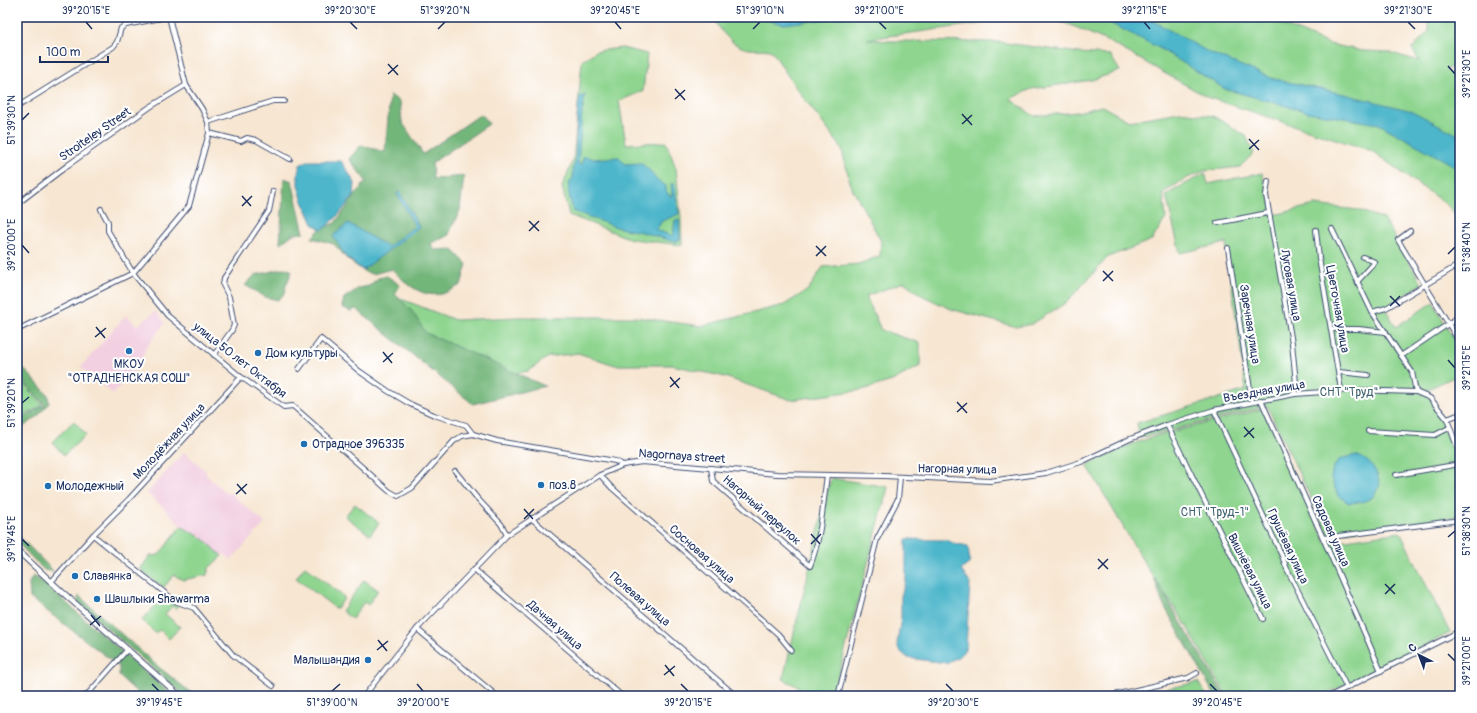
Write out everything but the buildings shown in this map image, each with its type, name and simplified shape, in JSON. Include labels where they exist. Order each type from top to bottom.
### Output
[{"type":"street","points":[[17,107],[113,46],[117,42],[121,28],[126,25],[166,17]]},
{"type":"street","points":[[17,330],[133,274],[189,206],[209,133],[208,122],[202,108],[186,85],[169,17]]},
{"type":"street","name":"Stroiteley Street","points":[[17,204],[68,165],[137,116],[186,85]]},
{"type":"street","points":[[208,122],[273,101],[284,101]]},
{"type":"street","points":[[209,133],[241,141],[247,138],[256,140],[290,159]]},
{"type":"street","name":"Луговая улица","points":[[1268,181],[1266,195],[1268,213],[1292,343],[1296,383],[1295,394]]},
{"type":"street","points":[[214,355],[234,325],[229,296],[223,285],[224,278],[269,211],[273,191]]},
{"type":"street","name":"улица 50 лет Октября","points":[[101,209],[108,222],[108,231],[133,274],[168,316],[241,377],[284,407],[293,406],[389,491],[398,496],[412,488],[433,467],[454,442],[462,436],[473,434]]},
{"type":"street","points":[[1217,223],[1268,213]]},
{"type":"street","points":[[1332,228],[1372,312],[1412,372],[1416,392]]},
{"type":"street","name":"Цветочная улица","points":[[1316,230],[1319,258],[1341,390]]},
{"type":"street","points":[[1410,230],[1398,240],[1460,343]]},
{"type":"street","name":"Заречная улица","points":[[1228,248],[1252,402]]},
{"type":"street","points":[[1357,282],[1374,262],[1363,257]]},
{"type":"street","points":[[1372,312],[1386,308],[1460,264]]},
{"type":"street","points":[[1401,356],[1460,316]]},
{"type":"street","points":[[1331,329],[1358,329],[1386,332]]},
{"type":"street","points":[[299,369],[321,339],[359,371],[384,388],[410,404],[434,415],[466,425],[473,434],[497,441],[615,461],[623,465]]},
{"type":"street","points":[[1339,372],[1368,374]]},
{"type":"street","name":"Молодёжная улица","points":[[51,582],[241,377]]},
{"type":"street","name":"Въездная улица","points":[[1150,432],[1214,410],[1295,394],[1341,390],[1416,392],[1430,398],[1447,419]]},
{"type":"street","name":"Садовая улица","points":[[1260,400],[1323,538],[1381,671]]},
{"type":"street","name":"Грушёвая улица","points":[[1214,410],[1287,569],[1347,688]]},
{"type":"street","points":[[1460,414],[1447,419],[1460,455]]},
{"type":"street","name":"Вишнёвая улица","points":[[1167,425],[1263,619]]},
{"type":"street","points":[[1368,431],[1435,435],[1449,428]]},
{"type":"street","name":"Нагорная улица","points":[[900,477],[990,482],[1046,473],[1081,462],[1130,439],[1150,432]]},
{"type":"street","name":"Nagornaya street","points":[[365,696],[417,629],[507,535],[531,518],[600,475],[623,465],[642,462],[777,474],[900,477]]},
{"type":"street","points":[[1396,475],[1460,464]]},
{"type":"street","name":"Нагорный переулок","points":[[711,468],[713,481],[810,566],[821,522],[827,475]]},
{"type":"street","points":[[455,471],[476,498],[501,524],[507,535]]},
{"type":"street","name":"Сосновая улица","points":[[600,475],[611,487],[778,634],[790,650]]},
{"type":"street","points":[[838,696],[877,539],[898,499],[900,477]]},
{"type":"street","name":"Полевая улица","points":[[531,518],[736,696]]},
{"type":"street","points":[[1323,538],[1460,520]]},
{"type":"street","points":[[93,535],[175,601],[194,608],[233,655],[273,686]]},
{"type":"street","points":[[17,550],[180,696]]},
{"type":"street","name":"Дачная улица","points":[[474,569],[622,696]]},
{"type":"street","points":[[417,629],[497,696]]},
{"type":"street","points":[[1330,696],[1460,631]]},
{"type":"street","points":[[86,696],[127,650]]},
{"type":"street","points":[[1110,696],[1188,678],[1196,673]]},
{"type":"shaded area","points":[[156,311],[165,323],[146,348],[141,360],[113,394],[81,367],[126,315],[137,326]]},
{"type":"shaded area","points":[[184,452],[206,471],[206,475],[227,494],[229,492],[265,523],[231,560],[225,554],[222,556],[204,539],[181,526],[147,493]]},
{"type":"green space","points":[[712,17],[1028,17],[867,39],[888,41],[998,42],[1079,53],[1110,55],[1120,71],[1092,80],[1031,89],[1010,99],[1034,116],[1078,112],[1102,106],[1129,121],[1179,112],[1213,116],[1246,136],[1254,153],[1240,167],[1204,171],[1185,179],[1163,193],[1166,218],[1152,240],[1108,257],[1067,302],[1032,324],[1016,327],[951,309],[923,296],[904,282],[866,296],[881,330],[920,343],[920,366],[892,381],[862,390],[791,400],[725,377],[672,365],[615,365],[578,353],[548,357],[528,371],[484,379],[461,374],[386,293],[455,320],[518,317],[635,317],[701,326],[784,305],[808,290],[823,267],[859,264],[880,256],[881,241],[851,186],[841,147],[796,88],[772,51],[743,48],[737,45],[732,42],[719,28]]},
{"type":"green space","points":[[1043,17],[1264,17],[1329,44],[1363,51],[1388,52],[1419,61],[1412,49],[1429,31],[1427,17],[1460,17],[1460,66],[1458,64],[1445,70],[1460,79],[1460,219],[1447,205],[1372,151],[1207,97],[1111,43],[1071,25]]},
{"type":"green space","points":[[622,48],[647,54],[643,91],[619,101],[626,144],[666,142],[676,168],[682,245],[631,239],[569,215],[562,187],[573,160],[582,61],[596,51]]},
{"type":"green space","points":[[390,95],[400,102],[402,122],[423,154],[481,114],[489,124],[432,163],[433,179],[464,176],[460,210],[448,236],[431,243],[434,250],[452,249],[467,264],[461,285],[448,292],[434,295],[427,294],[408,284],[392,269],[373,274],[365,272],[348,260],[334,244],[312,238],[319,230],[335,223],[366,181],[349,159],[361,145],[385,152]]},
{"type":"green space","name":"СНТ \"Труд\"","points":[[1205,173],[1208,184],[1262,173],[1274,215],[1315,205],[1358,210],[1384,219],[1422,284],[1385,308],[1396,327],[1433,302],[1460,350],[1460,374],[1428,389],[1460,467],[1460,516],[1328,534],[1267,406],[1140,438],[1137,423],[1246,390],[1226,243],[1180,253],[1166,195]]},
{"type":"green space","points":[[284,178],[292,181],[304,233],[293,234],[280,244]]},
{"type":"green space","points":[[286,268],[292,271],[285,288],[285,293],[278,300],[265,297],[245,285],[255,275]]},
{"type":"green space","points":[[387,276],[400,285],[395,294],[412,311],[426,333],[545,386],[473,404],[356,309],[350,311],[342,307],[344,298],[359,288],[369,286],[378,278]]},
{"type":"green space","points":[[17,361],[48,395],[49,403],[36,418],[17,431],[17,422],[45,405],[17,375]]},
{"type":"green space","points":[[17,377],[43,405],[17,420]]},
{"type":"green space","name":"СНТ \"Труд-1\"","points":[[1263,409],[1326,543],[1400,532],[1450,633],[1322,696],[1227,696],[1183,620],[1149,571],[1087,465],[1132,444],[1159,435]]},
{"type":"green space","points":[[74,421],[86,435],[64,455],[52,442]]},
{"type":"green space","points":[[831,478],[888,487],[833,696],[817,696],[783,679]]},
{"type":"green space","points":[[355,504],[379,523],[370,535],[345,516]]},
{"type":"green space","points":[[181,526],[204,539],[222,556],[209,568],[207,575],[183,580],[174,575],[164,587],[140,569],[150,556],[159,555]]},
{"type":"green space","points":[[17,534],[54,572],[44,570],[17,542]]},
{"type":"green space","points":[[305,566],[344,597],[337,608],[296,578]]},
{"type":"green space","points":[[33,576],[40,580],[173,696],[141,696],[119,676],[119,666],[30,598],[29,583]]},
{"type":"green space","points":[[1154,577],[1225,696],[1215,696],[1162,602]]},
{"type":"green space","points":[[364,580],[378,590],[368,605],[364,602],[352,619],[342,611]]},
{"type":"green space","points":[[165,595],[178,606],[176,609],[172,606],[165,614],[180,627],[169,639],[160,630],[155,633],[142,620]]},
{"type":"green space","points":[[79,596],[155,664],[195,696],[185,696],[77,602]]},
{"type":"green space","points":[[1198,682],[1207,696],[1131,696]]},
{"type":"water","points":[[752,17],[845,17],[784,24]]},
{"type":"water","points":[[1098,17],[1146,17],[1210,53],[1274,79],[1412,111],[1460,136],[1460,169],[1379,124],[1308,112],[1225,89],[1159,48]]},
{"type":"water","points":[[585,95],[582,112],[578,164],[581,164],[584,156],[594,159],[619,157],[625,164],[641,163],[655,178],[666,186],[666,191],[671,197],[671,184],[674,183],[679,214],[662,221],[656,230],[673,236],[675,220],[679,220],[680,239],[675,242],[642,232],[619,228],[573,211],[569,194],[569,185],[573,178],[573,168],[575,162],[578,107],[580,97]]},
{"type":"water","points":[[307,161],[341,161],[355,183],[354,196],[335,219],[322,230],[313,224],[302,199],[298,185],[300,165]]},
{"type":"water","points":[[399,191],[419,227],[363,270],[346,257],[333,236],[348,223],[388,247],[415,226],[397,194]]},
{"type":"water","points":[[1356,455],[1370,463],[1377,474],[1380,485],[1372,498],[1362,502],[1349,503],[1338,496],[1331,478],[1333,468],[1340,459]]},
{"type":"water","points":[[906,539],[947,540],[953,543],[968,546],[970,563],[961,570],[970,583],[966,647],[961,655],[947,663],[908,658],[899,650],[897,643],[901,618],[901,596],[906,579]]},
{"type":"place","name":"МКОУ \"ОТРАДНЕНСКАЯ СОШ\"","points":[[129,351]]},
{"type":"place","name":"Дом культуры","points":[[258,353]]},
{"type":"place","name":"Отрадное 396335","points":[[304,444]]},
{"type":"place","name":"поз.8","points":[[541,485]]},
{"type":"place","name":"Молодежный","points":[[48,486]]},
{"type":"place","name":"Славянка","points":[[75,576]]},
{"type":"place","name":"Шашлыки Shawarma","points":[[97,599]]},
{"type":"place","name":"Малышандия","points":[[368,660]]}]
